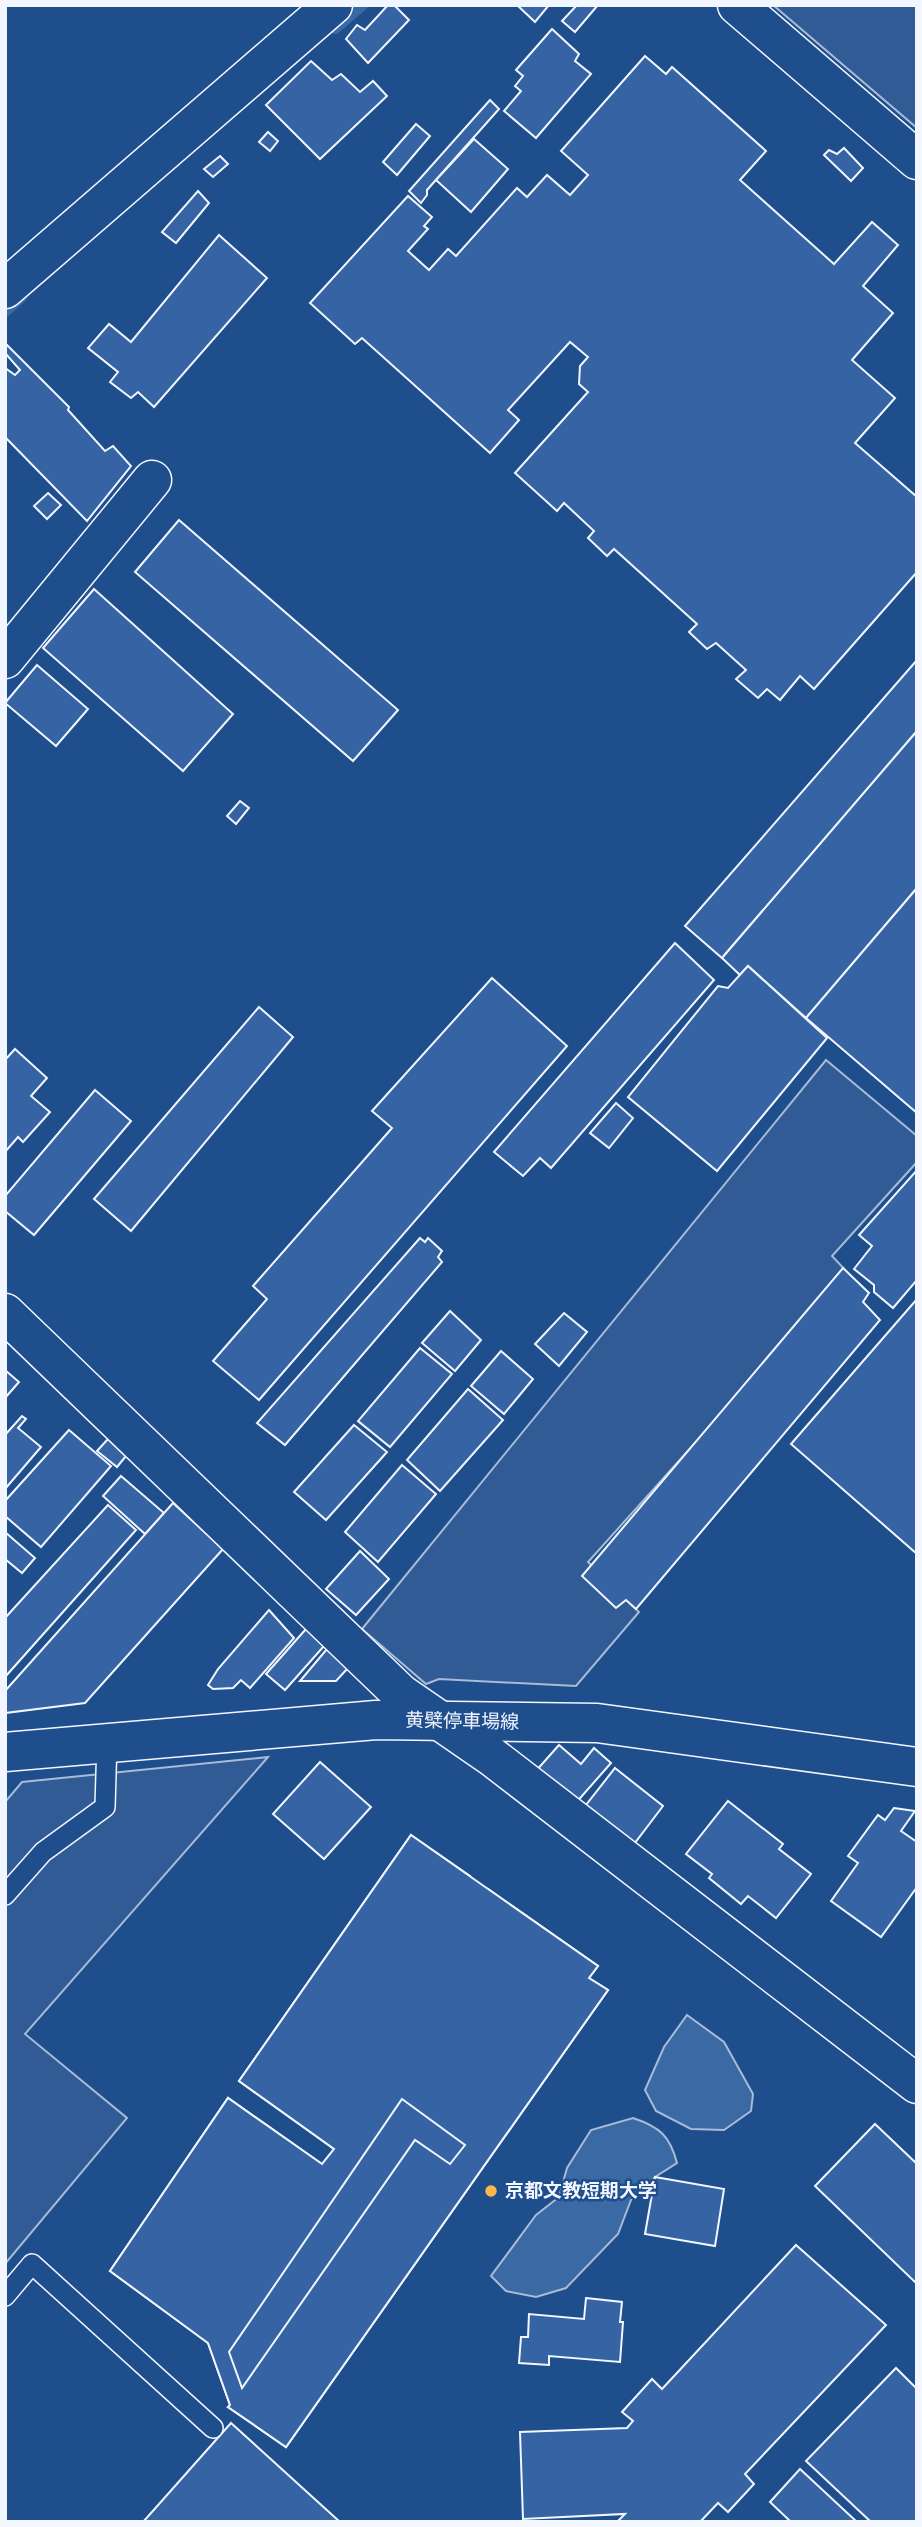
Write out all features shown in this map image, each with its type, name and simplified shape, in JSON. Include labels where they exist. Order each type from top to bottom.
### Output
[{"type":"street","points":[[5,289],[332,5]]},
{"type":"street","points":[[737,5],[917,159]]},
{"type":"street","points":[[5,659],[152,480]]},
{"type":"street","points":[[5,1313],[401,1694],[491,1756],[917,2084]]},
{"type":"street","name":"黄檗停車場線","points":[[5,1752],[107,1741],[376,1720],[597,1723],[917,1767]]},
{"type":"lane","points":[[5,1895],[43,1852],[106,1807],[107,1741]]},
{"type":"lane","points":[[5,2296],[32,2264],[213,2428]]},
{"type":"shaded area","points":[[773,5],[917,5],[917,128]]},
{"type":"shaded area","points":[[826,1060],[917,1136],[917,1162],[832,1256],[848,1273],[588,1562],[639,1612],[576,1686],[439,1679],[426,1684],[362,1629]]},
{"type":"shaded area","points":[[268,1757],[25,2034],[127,2118],[5,2264],[5,1802],[22,1782]]},
{"type":"shaded area","points":[[687,2015],[724,2042],[753,2094],[751,2111],[724,2130],[691,2129],[656,2111],[645,2090],[664,2047]]},
{"type":"shaded area","points":[[633,2118],[657,2129],[667,2139],[677,2163],[655,2177],[631,2200],[618,2234],[566,2288],[536,2297],[506,2291],[491,2276],[536,2215],[559,2197],[567,2168],[591,2130]]},
{"type":"building","points":[[388,5],[394,5],[409,20],[368,63],[346,39],[357,25],[365,30]]},
{"type":"building","points":[[517,5],[549,5],[535,22]]},
{"type":"building","points":[[577,5],[598,5],[575,32],[562,21]]},
{"type":"building","points":[[552,29],[579,54],[575,61],[591,74],[536,138],[504,111],[521,91],[515,86],[523,76],[516,70]]},
{"type":"building","points":[[645,56],[666,74],[672,67],[766,151],[740,180],[834,264],[872,222],[898,245],[863,286],[893,313],[852,360],[895,398],[855,443],[917,497],[917,572],[814,689],[800,676],[780,700],[767,689],[758,698],[736,679],[746,670],[716,643],[707,649],[689,632],[697,624],[614,549],[607,556],[588,538],[594,531],[564,503],[557,511],[515,473],[588,392],[579,384],[580,366],[588,357],[570,342],[508,410],[519,420],[490,453],[362,338],[355,344],[310,303],[408,196],[432,217],[424,226],[428,229],[408,251],[429,270],[448,249],[456,256],[517,188],[527,197],[547,175],[570,195],[588,175],[561,151]]},
{"type":"building","points":[[311,61],[332,80],[341,74],[360,92],[373,81],[387,96],[320,159],[266,105]]},
{"type":"building","points":[[490,100],[499,109],[427,190],[421,203],[409,191]]},
{"type":"building","points":[[416,124],[430,136],[397,175],[383,162]]},
{"type":"building","points":[[268,132],[278,141],[270,151],[259,142]]},
{"type":"building","points":[[474,139],[508,169],[471,212],[436,180]]},
{"type":"building","points":[[844,148],[863,168],[851,181],[824,155],[829,150],[837,154]]},
{"type":"building","points":[[220,156],[228,164],[213,177],[204,169]]},
{"type":"building","points":[[198,191],[209,203],[176,243],[162,232]]},
{"type":"building","points":[[219,235],[267,278],[154,407],[138,392],[131,398],[110,382],[118,372],[88,348],[109,324],[131,342]]},
{"type":"building","points":[[6,344],[69,407],[68,410],[105,451],[113,446],[131,466],[87,521],[5,437],[5,368],[15,375],[20,370],[5,353]]},
{"type":"building","points":[[48,493],[61,505],[47,519],[34,506]]},
{"type":"building","points":[[179,520],[398,710],[353,761],[135,572]]},
{"type":"building","points":[[94,589],[233,714],[183,771],[43,648]]},
{"type":"building","points":[[917,660],[917,731],[722,958],[685,926]]},
{"type":"building","points":[[37,665],[88,709],[56,746],[5,703]]},
{"type":"building","points":[[917,731],[917,888],[806,1018],[748,966],[740,975],[722,958]]},
{"type":"building","points":[[240,801],[249,808],[236,824],[227,816]]},
{"type":"building","points":[[917,888],[917,1113],[806,1018]]},
{"type":"building","points":[[675,943],[714,980],[551,1168],[540,1158],[523,1176],[494,1152]]},
{"type":"building","points":[[748,966],[827,1038],[717,1171],[628,1097],[718,986],[728,988]]},
{"type":"building","points":[[492,978],[567,1046],[259,1400],[213,1361],[267,1299],[253,1286],[392,1128],[372,1111]]},
{"type":"building","points":[[259,1007],[293,1037],[131,1231],[94,1199]]},
{"type":"building","points":[[15,1049],[47,1078],[31,1096],[50,1112],[23,1142],[18,1137],[5,1152],[5,1060]]},
{"type":"building","points":[[95,1090],[131,1121],[34,1235],[5,1211],[5,1196]]},
{"type":"building","points":[[616,1103],[633,1118],[609,1148],[590,1133]]},
{"type":"building","points":[[917,1170],[917,1280],[893,1308],[874,1292],[874,1285],[854,1269],[872,1246],[859,1235]]},
{"type":"building","points":[[420,1238],[425,1242],[428,1238],[442,1251],[438,1257],[442,1262],[285,1445],[257,1423]]},
{"type":"building","points":[[843,1268],[869,1293],[863,1302],[880,1320],[636,1609],[626,1600],[616,1608],[582,1576]]},
{"type":"building","points":[[917,1299],[917,1554],[791,1444]]},
{"type":"building","points":[[450,1311],[481,1340],[455,1371],[422,1343]]},
{"type":"building","points":[[564,1313],[587,1332],[559,1366],[535,1344]]},
{"type":"building","points":[[420,1348],[452,1374],[390,1447],[358,1421]]},
{"type":"building","points":[[501,1351],[533,1379],[504,1414],[471,1386]]},
{"type":"building","points":[[5,1370],[19,1382],[5,1398]]},
{"type":"building","points":[[468,1389],[503,1420],[440,1491],[407,1460]]},
{"type":"building","points":[[22,1416],[26,1419],[18,1428],[41,1447],[5,1489],[5,1435]]},
{"type":"building","points":[[354,1425],[387,1452],[326,1520],[294,1492]]},
{"type":"building","points":[[69,1430],[111,1466],[41,1547],[5,1516],[5,1501]]},
{"type":"building","points":[[108,1439],[126,1456],[117,1467],[97,1451]]},
{"type":"building","points":[[402,1465],[436,1494],[378,1562],[345,1532]]},
{"type":"building","points":[[121,1476],[164,1513],[145,1534],[103,1496]]},
{"type":"building","points":[[173,1503],[223,1549],[85,1703],[5,1713],[5,1691]]},
{"type":"building","points":[[108,1505],[136,1530],[5,1677],[5,1618]]},
{"type":"building","points":[[5,1532],[35,1558],[22,1573],[5,1559]]},
{"type":"building","points":[[360,1551],[389,1579],[356,1615],[326,1589]]},
{"type":"building","points":[[269,1610],[294,1638],[250,1688],[241,1680],[233,1688],[213,1689],[208,1685],[218,1669]]},
{"type":"building","points":[[306,1629],[324,1646],[285,1690],[266,1674]]},
{"type":"building","points":[[327,1649],[348,1668],[336,1681],[300,1681]]},
{"type":"building","points":[[559,1745],[581,1764],[594,1748],[611,1763],[574,1805],[535,1772]]},
{"type":"building","points":[[320,1762],[371,1807],[324,1859],[273,1814]]},
{"type":"building","points":[[615,1768],[663,1806],[631,1848],[582,1810]]},
{"type":"building","points":[[728,1801],[783,1844],[779,1849],[811,1874],[776,1918],[748,1896],[741,1904],[709,1878],[712,1874],[686,1854]]},
{"type":"building","points":[[894,1808],[915,1811],[901,1831],[917,1842],[917,1887],[881,1937],[831,1901],[858,1863],[848,1856],[878,1815],[885,1820]]},
{"type":"building","points":[[411,1835],[470,1876],[381,2003],[411,2024],[450,1968],[439,1960],[488,1889],[598,1966],[589,1978],[608,1990],[286,2447],[228,2407],[230,2405],[208,2343],[110,2271],[228,2098],[322,2164],[334,2149],[239,2081]]},
{"type":"building","points":[[411,1835],[598,1966],[589,1978],[608,1990],[286,2447],[228,2407],[230,2405],[208,2343],[110,2271],[228,2098],[322,2164],[334,2149],[239,2081]],"holes":[[[402,2099],[465,2145],[450,2164],[415,2140],[242,2388],[229,2352]]]},
{"type":"building","points":[[875,2124],[917,2164],[917,2284],[815,2186]]},
{"type":"building","points":[[655,2177],[724,2189],[715,2246],[645,2234]]},
{"type":"building","points":[[796,2245],[886,2325],[745,2474],[754,2484],[728,2512],[718,2503],[700,2522],[617,2522],[625,2514],[523,2519],[520,2432],[627,2428],[633,2421],[622,2412],[652,2379],[662,2389]]},
{"type":"building","points":[[586,2298],[622,2302],[620,2362],[549,2356],[549,2365],[519,2363],[521,2337],[528,2337],[529,2314],[584,2319]]},
{"type":"building","points":[[896,2368],[917,2389],[917,2522],[871,2522],[806,2461]]},
{"type":"building","points":[[231,2423],[340,2522],[143,2522]]},
{"type":"building","points":[[800,2469],[857,2522],[791,2522],[770,2502]]},
{"type":"waterway","points":[[335,28],[362,5]]},
{"type":"waterway","points":[[5,311],[21,297]]},
{"type":"place","name":"京都文教短期大学","points":[[491,2191]]}]
